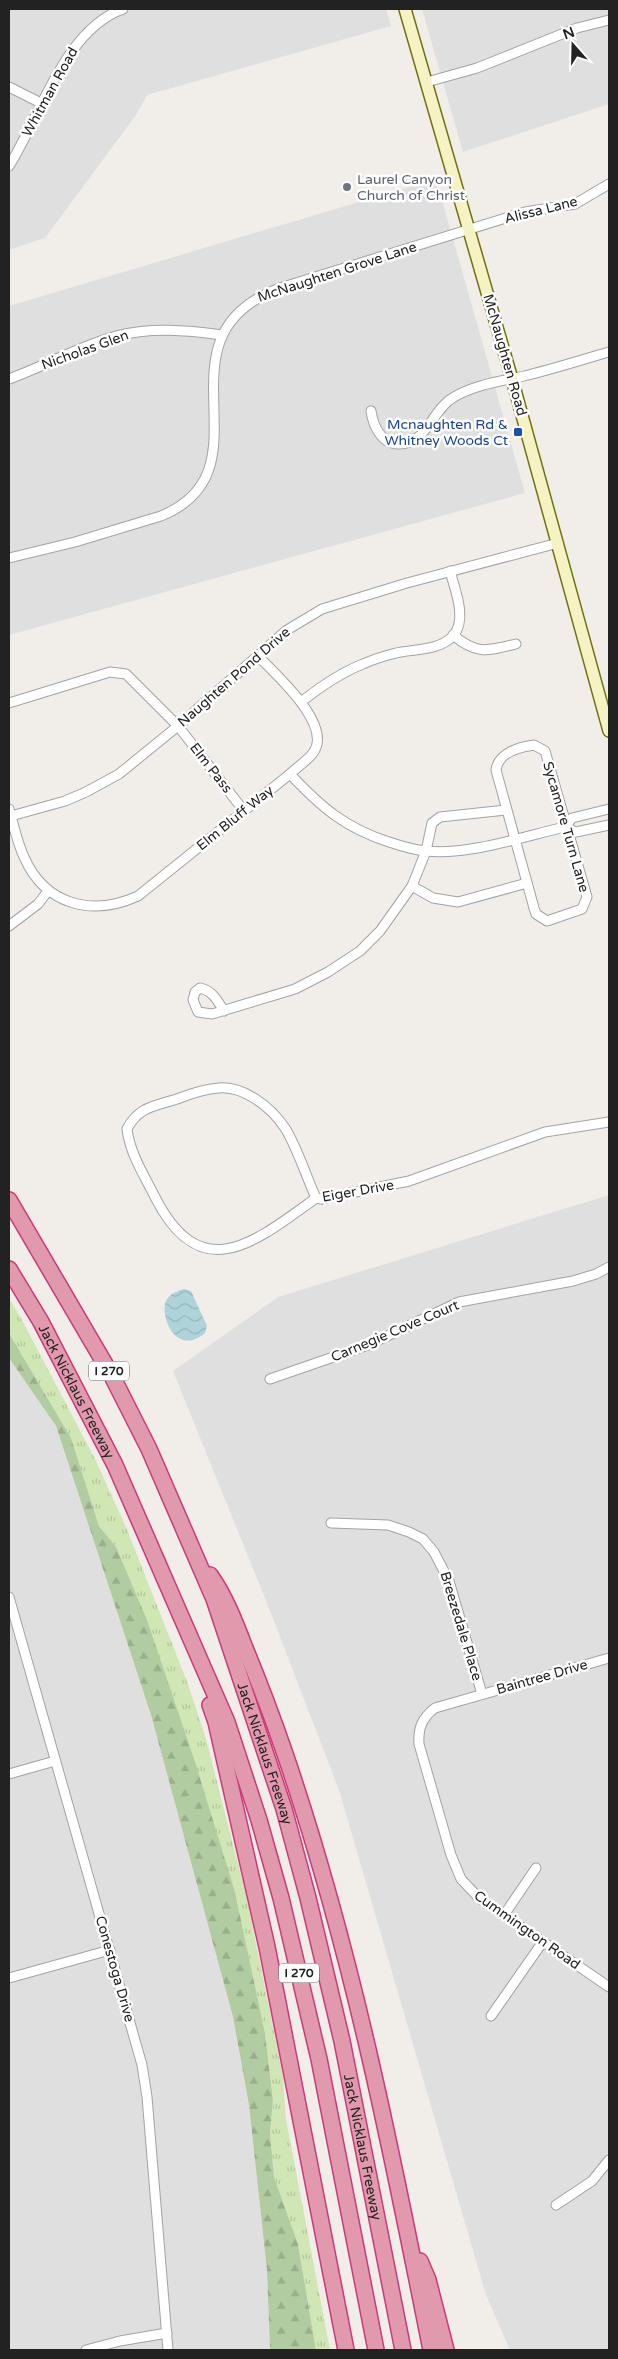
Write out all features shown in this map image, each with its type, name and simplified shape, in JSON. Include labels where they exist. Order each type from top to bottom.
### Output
[{"type":"highway","name":"Jack Nicklaus Freeway","points":[[9,1200],[112,1376],[149,1449],[214,1599],[284,1809],[308,1898],[342,2042],[403,2350]]},
{"type":"highway","name":"Jack Nicklaus Freeway","points":[[9,1269],[41,1322],[115,1465],[176,1609],[227,1722],[259,1820],[281,1898],[319,2059],[376,2350]]},
{"type":"highway","points":[[194,1551],[224,1594],[269,1706],[302,1804],[349,1969],[408,2230],[431,2350]]},
{"type":"highway","points":[[176,1609],[216,1722],[242,1834],[267,1947],[346,2350]]},
{"type":"highway","points":[[408,2230],[428,2280],[446,2350]]},
{"type":"highway","points":[[330,2270],[339,2350]]},
{"type":"street","name":"Whitman Road","points":[[9,166],[77,42],[104,18],[123,9]]},
{"type":"street","name":"McNaughten Road","points":[[405,9],[470,230],[609,731]]},
{"type":"street","points":[[427,82],[477,68],[577,28],[609,20]]},
{"type":"street","points":[[9,87],[43,104]]},
{"type":"street","name":"Alissa Lane","points":[[470,230],[525,212],[575,204],[609,184]]},
{"type":"street","name":"McNaughten Grove Lane","points":[[9,558],[75,542],[161,516],[192,499],[206,479],[214,457],[214,373],[222,335],[240,311],[251,301],[264,294],[470,230]]},
{"type":"street","name":"Nicholas Glen","points":[[9,379],[124,334],[159,330],[222,335]]},
{"type":"street","points":[[371,411],[375,425],[383,438],[392,444],[409,443],[421,436],[440,408],[454,396],[609,352]]},
{"type":"street","name":"Naughten Pond Drive","points":[[10,813],[86,792],[119,774],[178,726],[287,630],[322,609],[450,571],[558,543]]},
{"type":"street","points":[[300,702],[321,686],[360,665],[396,653],[435,647],[453,635],[458,625],[459,614],[450,571]]},
{"type":"street","points":[[453,635],[465,645],[480,651],[490,651],[516,644]]},
{"type":"street","name":"Elm Bluff Way","points":[[10,813],[15,836],[24,859],[34,875],[48,890],[66,902],[92,907],[109,907],[124,903],[138,896],[290,774],[314,752],[317,736],[313,720],[300,702],[257,656]]},
{"type":"street","name":"Elm Pass","points":[[9,703],[118,671],[126,674],[178,726],[244,810]]},
{"type":"street","name":"Sycamore Turn Lane","points":[[534,745],[545,751],[565,827],[587,897],[586,903],[577,911],[547,921],[536,914],[516,838],[506,810],[496,770],[497,763],[507,754],[534,745]]},
{"type":"street","points":[[290,774],[317,802],[342,822],[375,837],[426,852],[462,849],[565,827],[576,832],[609,825]]},
{"type":"street","points":[[565,827],[572,818],[609,809]]},
{"type":"street","points":[[224,1010],[295,989],[360,951],[380,931],[412,886],[426,852],[432,823],[440,817],[506,810]]},
{"type":"street","points":[[412,886],[433,898],[458,902],[527,883]]},
{"type":"street","points":[[9,926],[38,904],[48,890]]},
{"type":"street","name":"Eiger Drive","points":[[316,1198],[285,1128],[272,1112],[256,1100],[239,1091],[220,1088],[196,1093],[140,1111],[127,1129],[133,1154],[165,1217],[186,1240],[204,1247],[229,1249],[245,1245],[316,1198],[321,1199],[409,1181],[545,1132],[609,1122]]},
{"type":"street","name":"Carnegie Cove Court","points":[[270,1379],[368,1344],[459,1302],[572,1281],[596,1274],[609,1267]]},
{"type":"street","name":"Breezedale Place","points":[[331,1523],[388,1525],[423,1539],[434,1552],[449,1580],[482,1694]]},
{"type":"street","name":"Conestoga Drive","points":[[9,1597],[137,2047],[147,2097],[168,2350]]},
{"type":"street","name":"Baintree Drive","points":[[422,1720],[435,1708],[609,1658]]},
{"type":"street","name":"Cummington Road","points":[[422,1720],[418,1732],[419,1744],[451,1855],[461,1879],[479,1898],[609,1988]]},
{"type":"street","points":[[9,1774],[55,1761]]},
{"type":"street","points":[[504,1915],[536,1868]]},
{"type":"street","points":[[491,2016],[542,1942]]},
{"type":"street","points":[[9,1978],[110,1950]]},
{"type":"street","points":[[556,2205],[592,2181],[609,2160]]},
{"type":"street","points":[[86,2350],[137,2337],[166,2333]]},
{"type":"shaded area","points":[[9,9],[386,9],[391,26],[147,95],[136,115],[45,238],[9,250]]},
{"type":"shaded area","points":[[422,9],[609,9],[609,104],[463,152]]},
{"type":"shaded area","points":[[436,179],[525,493],[9,635],[9,306]]},
{"type":"shaded area","points":[[609,1195],[609,2350],[510,2350],[486,2295],[339,1790],[267,1603],[173,1371],[278,1297]]},
{"type":"shaded area","points":[[9,1358],[56,1426],[151,1715],[233,2017],[249,2105],[267,2271],[270,2350],[9,2350]]},
{"type":"green space","points":[[9,1298],[95,1459],[126,1527],[188,1684],[206,1739],[247,1899],[283,2077],[286,2119],[330,2350],[316,2350],[298,2244],[274,2177],[270,2133],[273,2100],[265,2033],[235,1892],[116,1548],[99,1526],[71,1438],[9,1333]]},
{"type":"green space","points":[[9,1333],[71,1438],[99,1526],[116,1547],[147,1620],[196,1765],[235,1892],[265,2033],[273,2100],[270,2133],[274,2177],[298,2244],[316,2350],[270,2350],[267,2271],[249,2105],[233,2017],[151,1715],[56,1426],[9,1358]]},
{"type":"water","points":[[184,1289],[191,1291],[207,1326],[205,1333],[194,1339],[185,1340],[177,1337],[171,1330],[165,1313],[167,1299],[175,1292]]},
{"type":"place","name":"Laurel Canyon Church of Christ","points":[[347,187]]},
{"type":"place","name":"Mcnaughten Rd & Whitney Woods Ct","points":[[518,432]]}]
